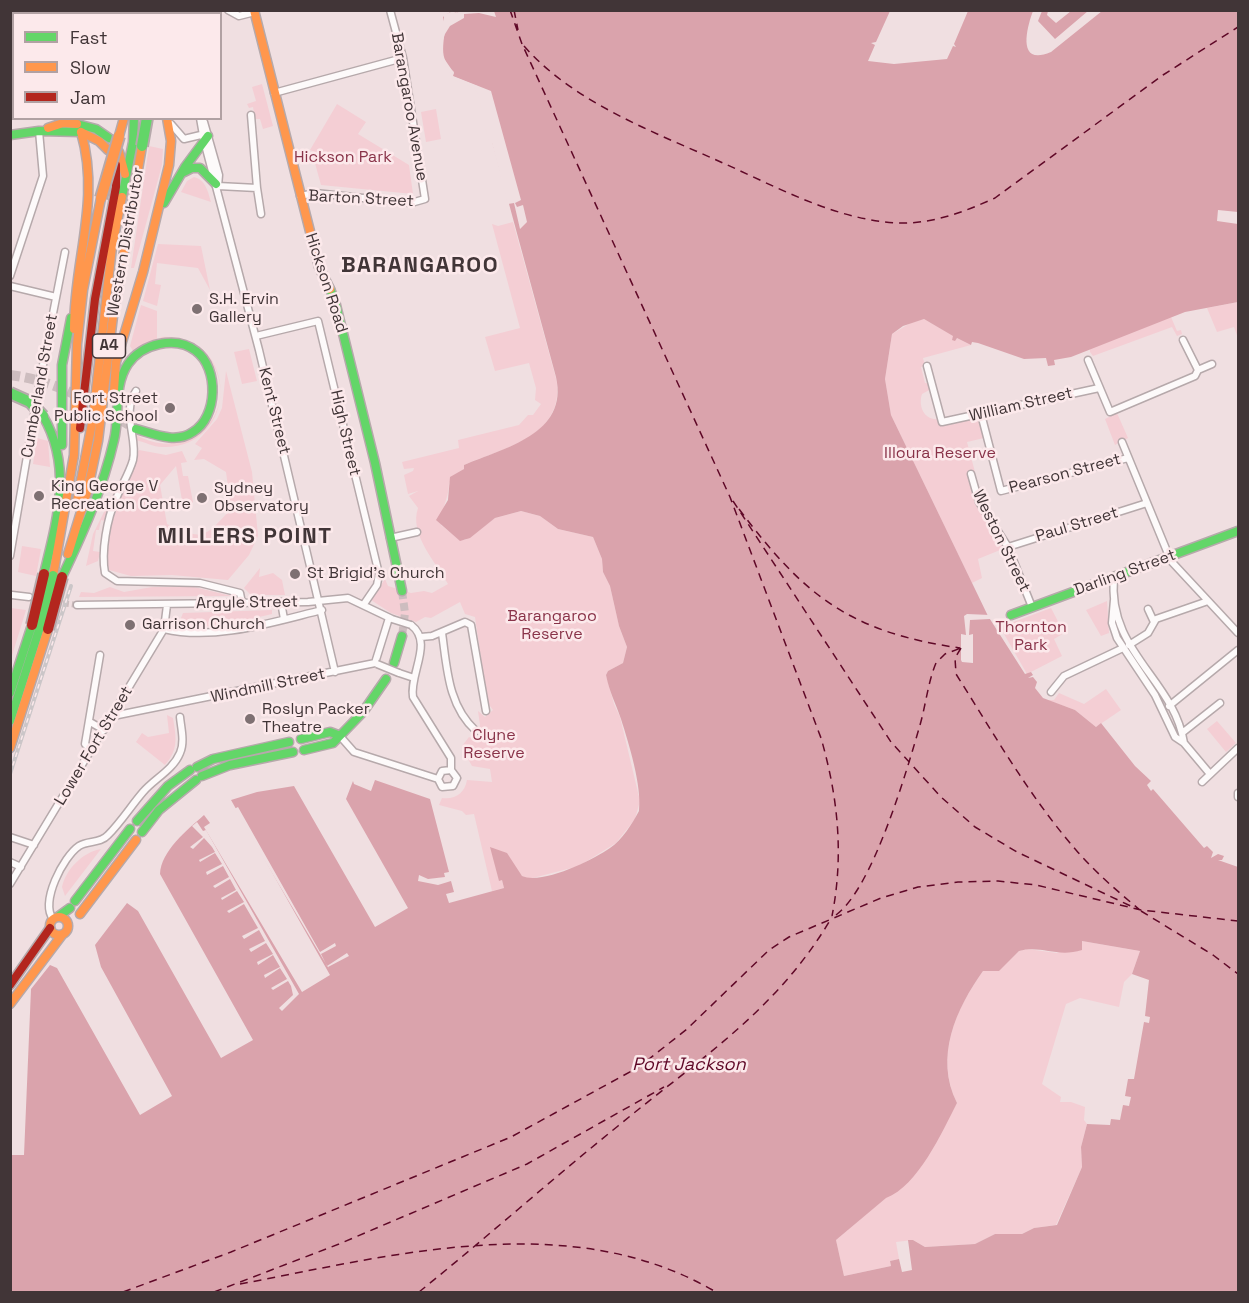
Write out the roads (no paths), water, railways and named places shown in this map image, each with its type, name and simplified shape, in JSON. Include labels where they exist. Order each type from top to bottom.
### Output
[{"type":"main road","name":"Hickson Road","points":[[255,11],[319,267],[335,301],[402,591]]},
{"type":"main road","points":[[94,120],[112,145],[125,179],[122,198]]},
{"type":"main road","name":"Western Distributor","points":[[77,347],[83,290],[101,198],[123,120]]},
{"type":"main road","points":[[70,545],[97,389],[107,281],[133,142],[134,120]]},
{"type":"main road","name":"Western Distributor","points":[[53,576],[70,545],[88,489],[98,441],[112,316],[147,120]]},
{"type":"main road","points":[[126,325],[166,162],[166,142],[161,120]]},
{"type":"main road","points":[[110,452],[116,362],[156,220],[170,157],[168,120]]},
{"type":"main road","points":[[10,135],[77,125],[99,141],[112,145]]},
{"type":"main road","points":[[61,454],[61,387],[68,326],[73,312],[91,194],[91,163],[77,125]]},
{"type":"main road","points":[[156,220],[180,175],[205,136]]},
{"type":"main road","points":[[10,748],[53,576],[83,409],[101,266],[116,187],[116,165]]},
{"type":"main road","points":[[180,175],[190,168],[201,168],[217,185]]},
{"type":"main road","points":[[73,312],[77,347],[74,455]]},
{"type":"main road","points":[[10,721],[53,576],[67,388],[68,326]]},
{"type":"main road","points":[[10,693],[53,576],[89,519],[110,452],[116,425],[121,380],[131,359],[142,350],[164,343],[183,345],[194,351],[205,362],[214,383],[213,402],[203,422],[191,432],[172,438],[153,436],[136,429]]},
{"type":"main road","points":[[67,388],[77,347]]},
{"type":"main road","points":[[87,452],[90,389],[88,358]]},
{"type":"main road","points":[[10,393],[30,402],[43,416],[53,431],[61,454]]},
{"type":"main road","name":"Darling Street","points":[[1011,615],[1239,531]]},
{"type":"main road","points":[[396,668],[402,636]]},
{"type":"main road","points":[[303,744],[330,732],[338,735],[363,712],[386,679]]},
{"type":"main road","points":[[10,1004],[72,918],[134,825],[151,803],[180,776],[230,765],[291,747]]},
{"type":"main road","points":[[54,921],[54,933],[72,918],[159,810],[196,773]]},
{"type":"main road","points":[[54,921],[72,918]]},
{"type":"main road","points":[[10,985],[42,944],[54,921]]},
{"type":"street","points":[[228,10],[239,16],[255,11]]},
{"type":"street","name":"Barangaroo Avenue","points":[[390,10],[403,58],[425,197],[422,202]]},
{"type":"street","points":[[274,93],[403,58]]},
{"type":"street","points":[[251,115],[261,214]]},
{"type":"street","points":[[169,120],[182,138],[205,136]]},
{"type":"street","name":"Kent Street","points":[[200,120],[256,336],[335,672]]},
{"type":"street","points":[[10,276],[43,176],[39,131]]},
{"type":"street","points":[[217,185],[257,188]]},
{"type":"street","name":"Barton Street","points":[[300,196],[315,193],[422,202]]},
{"type":"street","name":"Cumberland Street","points":[[10,556],[65,252]]},
{"type":"street","points":[[10,286],[56,297]]},
{"type":"street","name":"High Street","points":[[256,336],[318,321],[379,574],[377,585],[364,604]]},
{"type":"street","points":[[1183,340],[1198,370]]},
{"type":"street","points":[[1088,360],[1110,412],[1195,376],[1198,370],[1212,364]]},
{"type":"street","name":"William Street","points":[[927,366],[942,422],[1099,388]]},
{"type":"street","points":[[136,391],[132,397],[130,417],[134,451],[130,469],[114,504],[105,547],[104,567],[107,576],[123,582],[200,583],[240,593],[242,603]]},
{"type":"street","name":"Pearson Street","points":[[981,414],[1000,491],[1128,458]]},
{"type":"street","points":[[1122,442],[1169,556],[1239,633]]},
{"type":"street","name":"Weston Street","points":[[971,474],[979,502],[1008,547],[1032,608]]},
{"type":"street","name":"Paul Street","points":[[1008,547],[1147,503]]},
{"type":"street","points":[[390,538],[417,532]]},
{"type":"street","points":[[1114,577],[1112,623],[1155,695],[1175,737],[1184,743],[1210,774]]},
{"type":"street","points":[[12,595],[29,597]]},
{"type":"street","name":"Argyle Street","points":[[77,605],[167,605],[320,601],[348,598],[411,625],[421,637]]},
{"type":"street","points":[[1051,692],[1064,676],[1148,633],[1156,619],[1208,601]]},
{"type":"street","points":[[281,602],[284,619]]},
{"type":"street","name":"Lower Fort Street","points":[[10,884],[164,629],[167,605]]},
{"type":"street","points":[[1148,609],[1154,622]]},
{"type":"street","points":[[164,629],[192,633],[224,630],[322,610]]},
{"type":"street","points":[[391,618],[376,664],[396,668],[414,678]]},
{"type":"street","points":[[338,735],[346,746],[358,754],[438,779],[444,788],[453,786],[456,778],[451,770],[451,758],[414,701],[412,689],[421,637],[442,633],[465,622],[472,627],[486,711]]},
{"type":"street","points":[[442,633],[451,693],[467,723],[476,731]]},
{"type":"street","points":[[1126,646],[1169,706],[1182,733],[1184,743]]},
{"type":"street","points":[[1169,706],[1239,650]]},
{"type":"street","points":[[92,751],[85,744],[100,655]]},
{"type":"street","name":"Windmill Street","points":[[113,716],[376,664]]},
{"type":"street","points":[[1182,733],[1220,703]]},
{"type":"street","points":[[54,921],[50,904],[60,869],[80,846],[108,836],[143,791],[176,760],[183,746],[180,717]]},
{"type":"street","points":[[90,722],[104,730]]},
{"type":"street","points":[[1202,782],[1239,748]]},
{"type":"street","points":[[438,779],[442,771],[451,770]]},
{"type":"street","points":[[10,837],[34,845]]},
{"type":"street","points":[[10,864],[21,867]]},
{"type":"water","name":"Port Jackson","points":[[453,10],[456,13],[463,10],[890,11],[876,42],[871,43],[875,45],[868,61],[894,64],[947,59],[953,46],[956,47],[954,44],[968,11],[1033,11],[1028,26],[1028,50],[1040,55],[1051,52],[1102,11],[1238,11],[1238,212],[1218,210],[1217,221],[1238,224],[1238,302],[1185,312],[1071,357],[1054,360],[1055,365],[1048,366],[1046,358],[1024,359],[978,343],[972,342],[971,345],[957,338],[955,341],[952,340],[953,336],[924,319],[903,326],[892,334],[885,379],[891,415],[988,616],[1025,674],[1031,672],[1033,675],[1028,678],[1033,677],[1037,682],[1035,688],[1043,698],[1075,710],[1096,727],[1101,723],[1135,766],[1151,781],[1147,785],[1151,791],[1153,789],[1204,848],[1207,846],[1213,852],[1211,858],[1218,854],[1224,856],[1222,860],[1218,860],[1238,867],[1238,1292],[11,1292],[10,1155],[24,1155],[31,989],[50,965],[57,968],[140,1115],[172,1096],[101,967],[95,945],[127,903],[138,911],[221,1058],[253,1040],[160,874],[161,865],[170,849],[204,815],[210,823],[204,827],[302,992],[330,975],[231,800],[257,792],[294,786],[375,927],[408,908],[346,799],[353,781],[354,784],[371,791],[375,780],[430,799],[449,872],[444,873],[445,877],[428,879],[419,875],[418,881],[438,885],[451,881],[454,892],[446,894],[449,903],[504,888],[502,880],[499,881],[490,847],[507,853],[522,876],[542,877],[580,865],[610,848],[623,836],[639,811],[639,790],[634,765],[606,675],[608,671],[623,663],[627,647],[619,626],[610,586],[603,572],[602,559],[593,537],[558,529],[540,516],[521,511],[495,518],[470,538],[460,541],[436,520],[448,500],[450,477],[464,469],[464,465],[514,445],[530,436],[553,412],[557,396],[556,377],[477,86],[452,76],[454,72],[448,66],[443,52],[443,17]],"holes":[[[1082,941],[1140,951],[1132,974],[1149,980],[1145,1016],[1150,1017],[1149,1023],[1144,1022],[1134,1079],[1128,1079],[1125,1096],[1131,1097],[1129,1106],[1123,1105],[1120,1120],[1111,1119],[1110,1125],[1087,1124],[1081,1147],[1082,1167],[1057,1225],[1034,1228],[1022,1234],[995,1234],[975,1244],[925,1247],[913,1240],[908,1240],[912,1270],[902,1272],[899,1259],[890,1261],[891,1266],[844,1276],[836,1240],[886,1198],[898,1192],[919,1170],[957,1103],[950,1086],[948,1068],[951,1034],[964,1001],[983,971],[999,971],[1019,951],[1035,949],[1073,952],[1082,950]]]},
{"type":"water","points":[[1042,11],[1048,11],[1047,15],[1056,23],[1071,11],[1088,11],[1055,39],[1038,21]]},
{"type":"tunnel","points":[[10,375],[45,382],[61,388],[136,429]]},
{"type":"tunnel","points":[[402,591],[405,613],[402,636]]},
{"type":"tunnel","points":[[54,602],[77,605]]},
{"type":"railway","points":[[10,774],[71,586]]},
{"type":"place","name":"S.H. Ervin Gallery","points":[[197,309]]},
{"type":"place","name":"Fort Street Public School","points":[[170,408]]},
{"type":"place","name":"King George V Recreation Centre","points":[[39,496]]},
{"type":"place","name":"Sydney Observatory","points":[[202,498]]},
{"type":"place","name":"St Brigid's Church","points":[[295,574]]},
{"type":"place","name":"Garrison Church","points":[[130,625]]},
{"type":"place","name":"Roslyn Packer Theatre","points":[[250,719]]},
{"type":"district","name":"BARANGAROO","points":[[420,266]]},
{"type":"district","name":"MILLERS POINT","points":[[245,537]]},
{"type":"park label","name":"Hickson Park","points":[[343,158]]},
{"type":"park label","name":"Illoura Reserve","points":[[940,454]]},
{"type":"park label","name":"Barangaroo Reserve","points":[[552,626]]},
{"type":"park label","name":"Thornton Park","points":[[1031,637]]},
{"type":"park label","name":"Clyne Reserve","points":[[494,745]]}]
